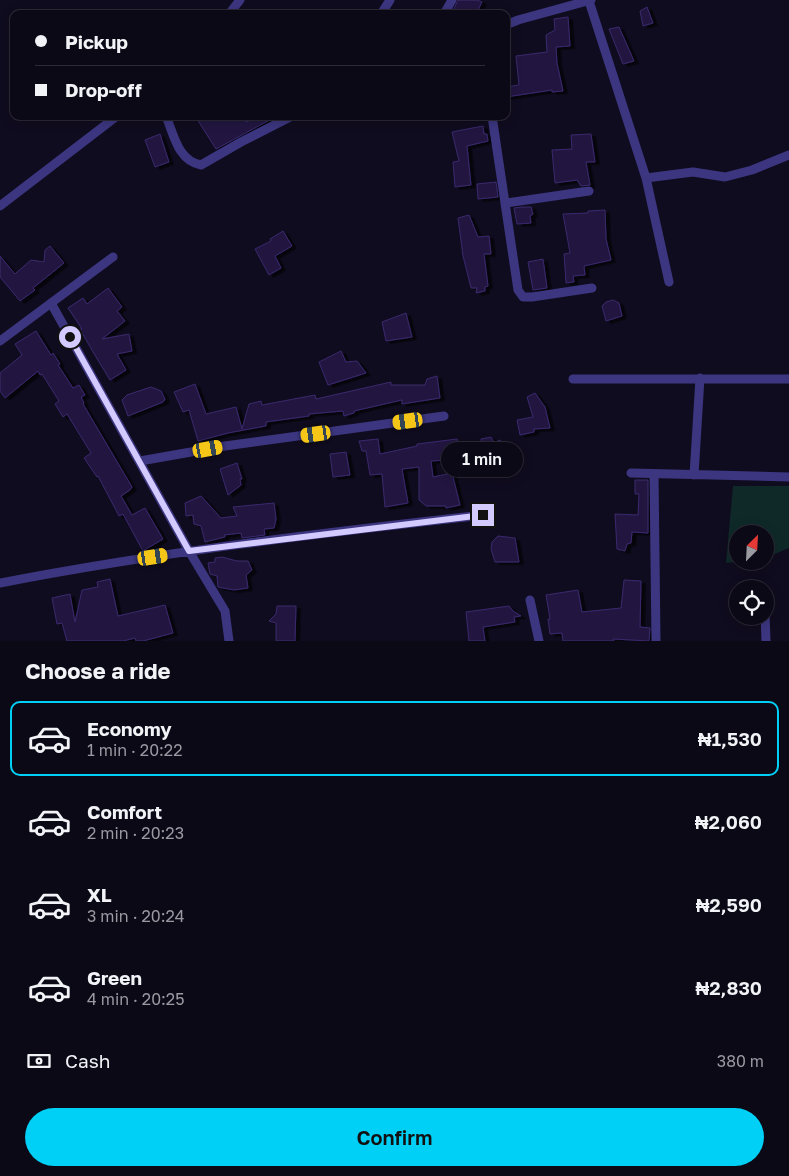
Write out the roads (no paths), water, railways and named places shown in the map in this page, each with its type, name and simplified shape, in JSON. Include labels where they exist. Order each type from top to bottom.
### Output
[{"type":"street","points":[[232,10],[240,0]]},
{"type":"street","points":[[510,23],[590,0],[646,178],[669,282]]},
{"type":"street","points":[[0,206],[112,120]]},
{"type":"street","points":[[168,120],[182,154],[193,164],[201,165],[284,120]]},
{"type":"street","points":[[493,120],[518,290],[523,297],[592,288]]},
{"type":"street","points":[[646,178],[693,172],[725,178],[752,170],[789,155]]},
{"type":"street","points":[[506,203],[589,191]]},
{"type":"street","points":[[0,340],[113,257]]},
{"type":"street","points":[[51,303],[189,551],[225,611],[229,641]]},
{"type":"street","points":[[694,475],[700,378]]},
{"type":"street","points":[[573,379],[789,379]]},
{"type":"street","points":[[140,461],[225,446],[444,416]]},
{"type":"street","points":[[631,473],[789,477]]},
{"type":"street","points":[[654,474],[656,641]]},
{"type":"street","points":[[0,583],[189,551],[483,515]]},
{"type":"street","points":[[530,600],[539,641]]},
{"type":"street","points":[[765,625],[766,641]]}]
